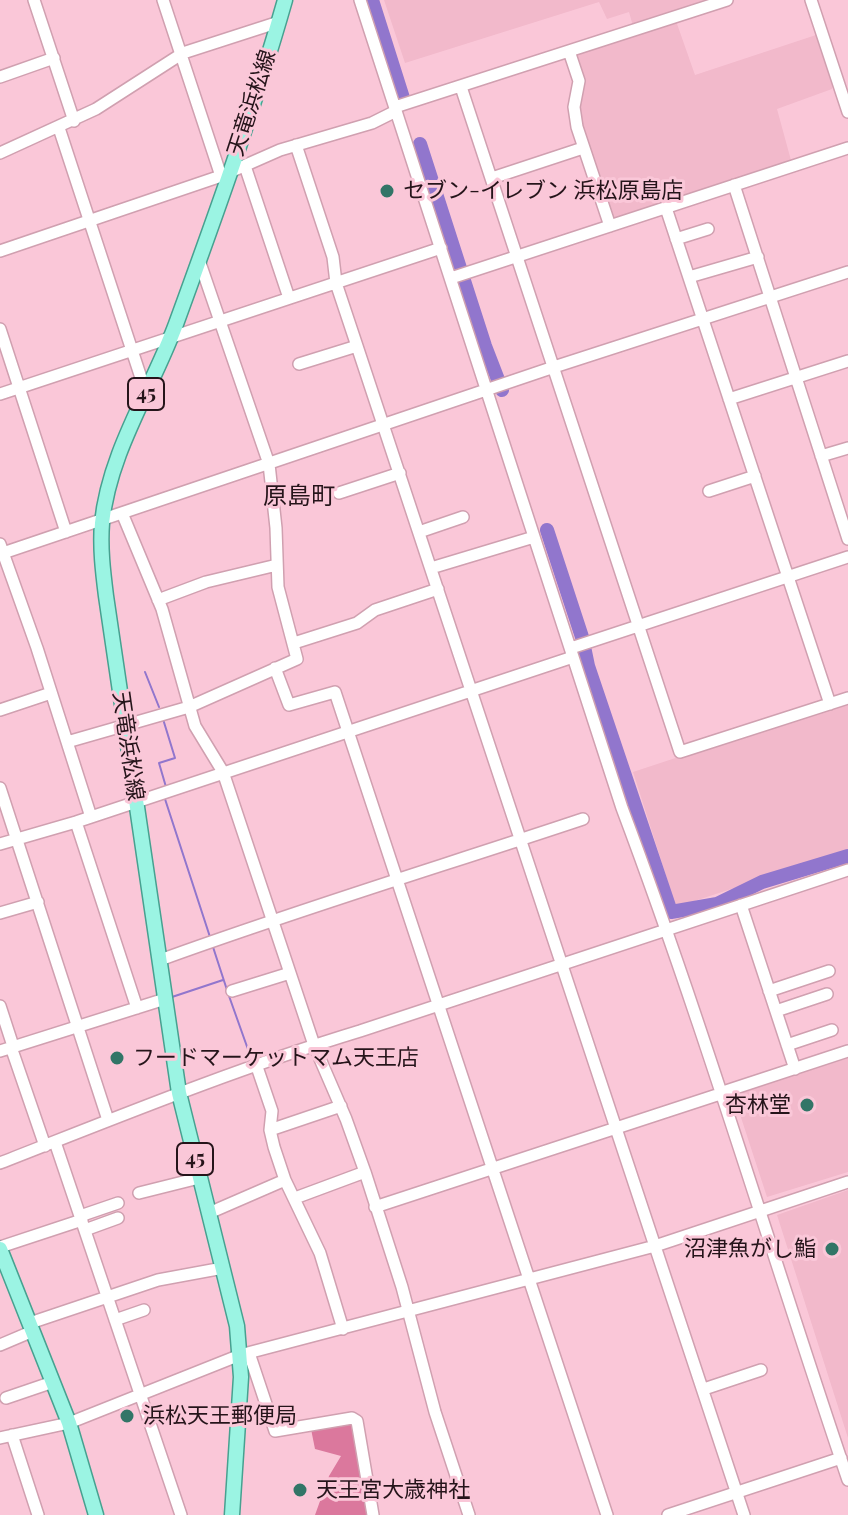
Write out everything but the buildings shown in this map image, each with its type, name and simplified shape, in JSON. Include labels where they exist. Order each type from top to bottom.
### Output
[{"type":"main road","name":"天竜浜松線","points":[[232,1515],[244,1354],[179,1093],[106,596],[102,561],[103,520],[124,445],[171,337],[199,260],[285,0]]},
{"type":"main road","points":[[0,1250],[69,1423],[96,1515]]},
{"type":"street","points":[[34,0],[74,121]]},
{"type":"street","points":[[163,0],[225,174]]},
{"type":"street","points":[[360,0],[451,278],[496,388],[534,537],[578,648],[622,808],[723,1092],[848,1480]]},
{"type":"street","points":[[0,251],[225,174],[296,145],[372,123],[411,102],[727,0]]},
{"type":"street","points":[[811,0],[848,112]]},
{"type":"street","points":[[0,153],[74,121],[183,53],[279,22]]},
{"type":"street","points":[[569,51],[579,81],[574,115],[610,226]]},
{"type":"street","points":[[0,77],[54,58]]},
{"type":"street","points":[[461,87],[680,752],[848,698]]},
{"type":"street","points":[[59,128],[146,393]]},
{"type":"street","points":[[296,145],[333,257],[336,283],[744,1515]]},
{"type":"street","points":[[492,178],[583,148]]},
{"type":"street","points":[[451,278],[848,148]]},
{"type":"street","points":[[245,166],[289,298]]},
{"type":"street","points":[[734,185],[848,539]]},
{"type":"street","points":[[666,208],[830,704]]},
{"type":"street","points":[[676,239],[708,229]]},
{"type":"street","points":[[0,394],[441,248]]},
{"type":"street","points":[[689,277],[758,257]]},
{"type":"street","points":[[67,742],[189,707],[297,659],[278,587],[269,464],[199,260]]},
{"type":"street","points":[[91,817],[1,550],[103,520],[554,367],[848,272]]},
{"type":"street","points":[[0,329],[66,532]]},
{"type":"street","points":[[299,364],[357,346]]},
{"type":"street","points":[[729,399],[848,361]]},
{"type":"street","points":[[821,456],[848,448]]},
{"type":"street","points":[[339,493],[400,473]]},
{"type":"street","points":[[709,491],[755,476]]},
{"type":"street","points":[[122,513],[158,600],[195,726],[223,772],[314,1045],[365,1172],[435,1412],[469,1515]]},
{"type":"street","points":[[419,532],[463,517]]},
{"type":"street","points":[[431,568],[534,537]]},
{"type":"street","points":[[0,844],[76,822],[471,690],[637,627],[848,557]]},
{"type":"street","points":[[158,600],[206,582],[277,565]]},
{"type":"street","points":[[294,643],[357,623],[375,610],[438,589]]},
{"type":"street","points":[[275,668],[289,705],[335,692],[607,1515]]},
{"type":"street","points":[[0,710],[51,693]]},
{"type":"street","points":[[0,788],[108,1120]]},
{"type":"street","points":[[160,960],[272,919],[583,819]]},
{"type":"street","points":[[76,822],[137,1008]]},
{"type":"street","points":[[0,1163],[256,1064],[848,870]]},
{"type":"street","points":[[0,913],[38,902]]},
{"type":"street","points":[[741,905],[795,1069]]},
{"type":"street","points":[[769,991],[829,971]]},
{"type":"street","points":[[232,991],[290,973]]},
{"type":"street","points":[[776,1011],[827,994]]},
{"type":"street","points":[[8,1048],[165,999]]},
{"type":"street","points":[[0,1006],[8,1048],[82,1222],[181,1515]]},
{"type":"street","points":[[787,1045],[832,1030]]},
{"type":"street","points":[[375,1207],[848,1051]]},
{"type":"street","points":[[256,1064],[272,1111],[270,1130],[285,1180],[320,1253],[343,1329]]},
{"type":"street","points":[[270,1130],[341,1106]]},
{"type":"street","points":[[295,1198],[365,1172]]},
{"type":"street","points":[[139,1193],[199,1178]]},
{"type":"street","points":[[209,1213],[285,1180]]},
{"type":"street","points":[[38,1515],[6,1437],[69,1423],[244,1354],[655,1246],[848,1182]]},
{"type":"street","points":[[0,1250],[82,1222],[118,1203]]},
{"type":"street","points":[[82,1222],[118,1218]]},
{"type":"street","points":[[0,1345],[32,1327],[108,1296],[158,1280],[223,1268]]},
{"type":"street","points":[[115,1320],[144,1310]]},
{"type":"street","points":[[244,1354],[275,1431],[352,1418],[357,1421],[373,1515]]},
{"type":"street","points":[[704,1389],[761,1370]]},
{"type":"street","points":[[6,1398],[53,1382]]},
{"type":"street","points":[[668,1515],[841,1458]]},
{"type":"shaded area","points":[[384,0],[712,0],[633,26],[629,12],[607,19],[599,2],[405,63]]},
{"type":"shaded area","points":[[676,21],[695,75],[816,35],[832,89],[777,109],[792,164],[613,223],[578,120],[574,55]]},
{"type":"shaded area","points":[[848,701],[848,851],[676,907],[633,772]]},
{"type":"shaded area","points":[[848,1054],[848,1172],[767,1197],[733,1093]]},
{"type":"shaded area","points":[[848,1190],[848,1438],[777,1215]]},
{"type":"shaded area","points":[[358,1423],[373,1515],[315,1515],[329,1476],[341,1456],[315,1449],[310,1424]]},
{"type":"waterway","points":[[372,0],[404,101]]},
{"type":"waterway","points":[[420,144],[502,390]]},
{"type":"waterway","points":[[547,530],[582,637],[588,666],[671,912],[717,904],[762,882],[848,856]]},
{"type":"waterway","points":[[145,672],[159,707]]},
{"type":"waterway","points":[[163,719],[175,758],[159,763],[166,787]]},
{"type":"waterway","points":[[165,799],[210,937]]},
{"type":"waterway","points":[[213,947],[227,990]]},
{"type":"waterway","points":[[172,997],[223,980]]},
{"type":"waterway","points":[[229,996],[250,1055]]},
{"type":"place","name":"セブン‐イレブン 浜松原島店","points":[[387,191]]},
{"type":"place","name":"フードマーケットマム天王店","points":[[117,1058]]},
{"type":"place","name":"杏林堂","points":[[807,1105]]},
{"type":"place","name":"沼津魚がし鮨","points":[[832,1249]]},
{"type":"place","name":"浜松天王郵便局","points":[[127,1416]]},
{"type":"place","name":"天王宮大歳神社","points":[[300,1490]]},
{"type":"district","name":"原島町","points":[[299,497]]}]
